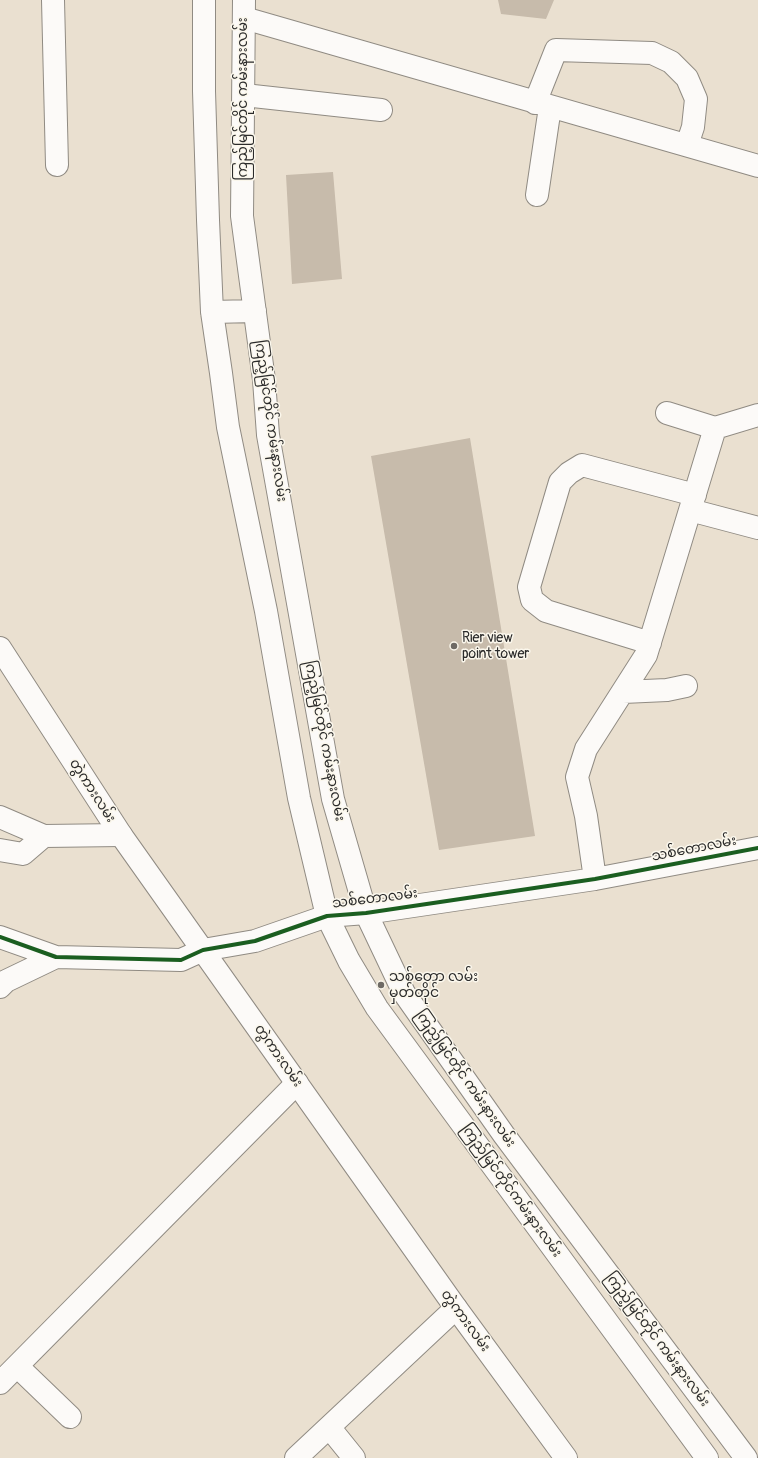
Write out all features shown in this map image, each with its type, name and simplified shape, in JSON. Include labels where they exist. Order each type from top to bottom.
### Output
[{"type":"main road","points":[[53,0],[57,165]]},
{"type":"main road","points":[[204,0],[204,91],[212,312],[228,427],[266,611],[299,798],[327,916]]},
{"type":"main road","points":[[244,9],[543,105],[758,166]]},
{"type":"main road","name":"ကြည့်မြင်တိုင် ကမ်းနားလမ်း","points":[[244,9],[242,216],[264,380],[268,435],[333,799],[366,913],[404,993],[504,1135],[746,1458]]},
{"type":"main road","points":[[536,195],[543,105],[556,50],[652,53],[671,62],[687,78],[696,99],[693,127],[687,145]]},
{"type":"main road","points":[[244,95],[381,110]]},
{"type":"main road","points":[[212,312],[255,311]]},
{"type":"main road","points":[[667,413],[715,428],[758,415]]},
{"type":"main road","points":[[595,879],[586,816],[577,777],[586,749],[646,655],[715,428]]},
{"type":"main road","points":[[650,643],[546,610],[532,600],[529,587],[560,482],[569,473],[582,465],[692,503],[758,528]]},
{"type":"main road","name":"တွဲကားလမ်း","points":[[0,648],[121,835],[204,950],[456,1308],[566,1458]]},
{"type":"main road","points":[[623,692],[667,690],[686,686]]},
{"type":"main road","points":[[0,817],[44,836],[121,835]]},
{"type":"main road","points":[[0,850],[23,854],[44,836]]},
{"type":"main road","name":"သစ်တောလမ်း","points":[[0,937],[56,957],[181,960],[204,950],[255,941],[327,916],[366,913],[595,879],[758,848]]},
{"type":"main road","name":"ကြည်မြင်တိုင်ကမ်းနားလမ်း","points":[[327,916],[349,961],[377,1008],[707,1458]]},
{"type":"main road","points":[[0,987],[6,981],[56,957]]},
{"type":"main road","points":[[0,1383],[297,1083]]},
{"type":"main road","points":[[480,1148],[504,1135]]},
{"type":"main road","points":[[296,1458],[456,1308]]},
{"type":"main road","points":[[17,1366],[70,1417]]},
{"type":"main road","points":[[329,1427],[354,1458]]},
{"type":"building","points":[[498,0],[554,0],[546,19],[501,14]]},
{"type":"building","points":[[333,172],[342,279],[292,284],[286,175]]},
{"type":"building","name":"Rier view point tower","points":[[470,438],[535,836],[439,850],[371,456]]},
{"type":"cycle path","points":[[0,937],[56,957],[181,960],[203,950],[255,941],[327,916],[366,913],[595,879],[758,848]]},
{"type":"place","name":"Rier view point tower","points":[[454,646]]},
{"type":"place","name":"သစ်တော လမ်း မှတ်တိုင်","points":[[381,985]]}]
